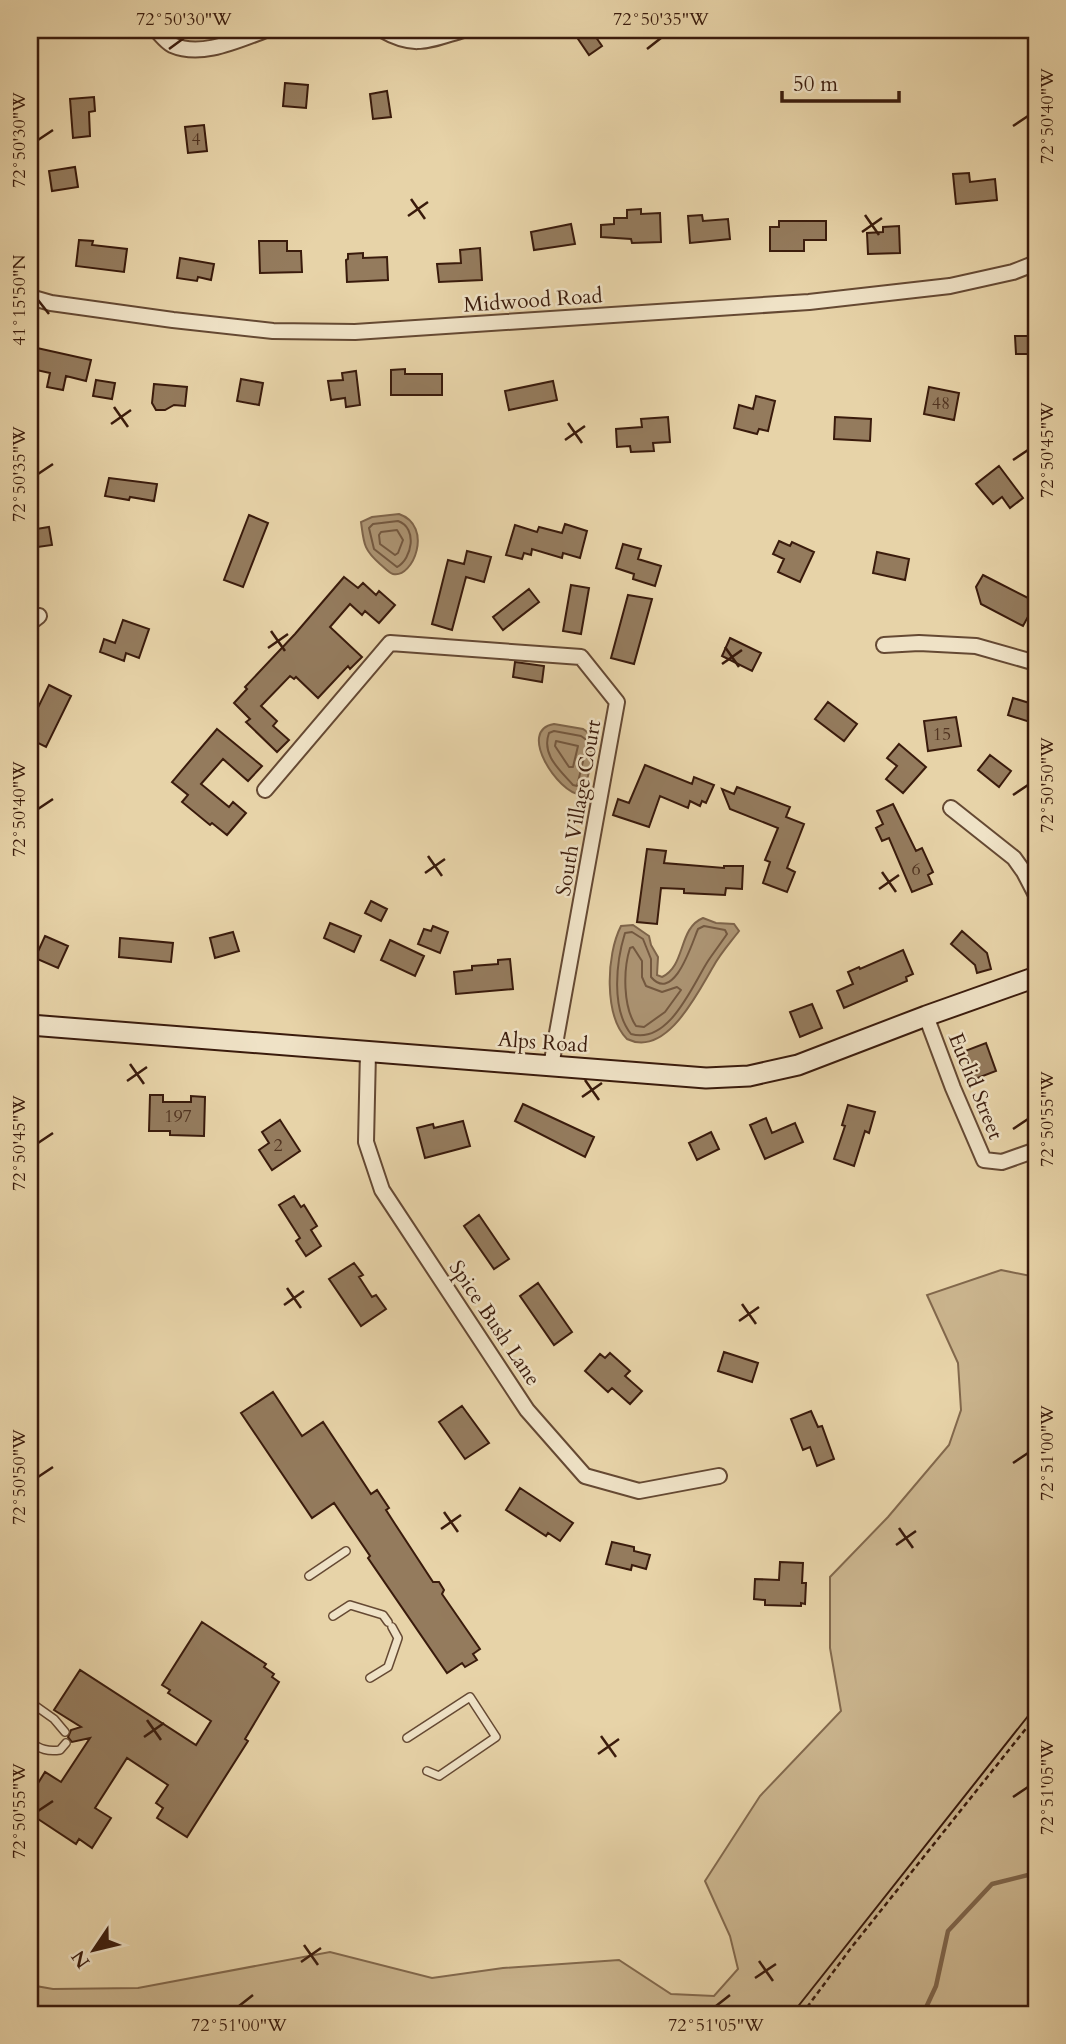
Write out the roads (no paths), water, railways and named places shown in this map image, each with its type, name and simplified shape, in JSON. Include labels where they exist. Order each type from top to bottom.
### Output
[{"type":"street","points":[[156,30],[169,44],[188,50],[212,48],[265,30]]},
{"type":"street","points":[[382,30],[405,40],[419,42],[463,30]]},
{"type":"street","name":"Midwood Road","points":[[30,297],[51,303],[273,331],[355,332],[833,299],[950,286],[1013,272],[1036,263]]},
{"type":"street","name":"South Village Court","points":[[265,790],[390,643],[581,657],[617,702],[551,1066]]},
{"type":"street","points":[[884,645],[919,643],[976,646],[1036,663]]},
{"type":"street","points":[[951,808],[1013,858],[1036,895]]},
{"type":"street","name":"Alps Road","points":[[30,1025],[706,1077],[749,1076],[776,1071],[828,1054],[1036,977]]},
{"type":"street","name":"Euclid Street","points":[[926,1016],[984,1160],[1002,1162],[1036,1150]]},
{"type":"street","name":"Spice Bush Lane","points":[[368,1052],[366,1142],[382,1190],[527,1410],[585,1476],[639,1491],[719,1476]]},
{"type":"lane","points":[[309,1576],[346,1551]]},
{"type":"lane","points":[[333,1616],[350,1605],[383,1615],[398,1637],[388,1667],[370,1678]]},
{"type":"lane","points":[[407,1738],[470,1697],[496,1737],[439,1776],[427,1771]]},
{"type":"lane","points":[[30,1702],[54,1719],[65,1732]]},
{"type":"lane","points":[[30,1742],[39,1749],[52,1751],[60,1750],[66,1744]]},
{"type":"water","points":[[399,514],[410,520],[416,529],[417,550],[407,568],[393,574],[367,550],[361,522],[372,517]]},
{"type":"water","points":[[554,724],[583,729],[597,739],[585,788],[580,794],[562,784],[545,761],[540,749],[539,737],[543,729]]},
{"type":"water","points":[[703,918],[716,923],[734,924],[739,931],[689,1007],[667,1032],[655,1040],[641,1042],[627,1039],[614,1016],[610,985],[612,953],[621,926],[633,925],[649,936],[658,957],[657,975],[662,977],[675,965],[689,930]]},
{"type":"waterway","points":[[923,2014],[936,1986],[948,1931],[992,1884],[1036,1873]]},
{"type":"tram line","points":[[792,2014],[1036,1706]]}]
